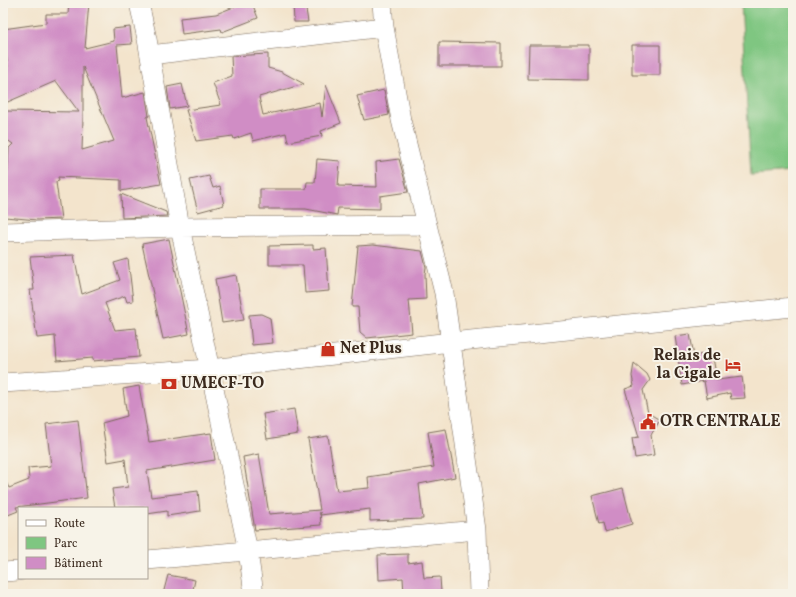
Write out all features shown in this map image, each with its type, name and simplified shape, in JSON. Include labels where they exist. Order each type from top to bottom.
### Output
[{"type":"street","points":[[139,3],[150,55],[180,227],[248,551],[254,594]]},
{"type":"street","points":[[382,3],[384,28],[401,120],[444,293],[477,530],[479,594]]},
{"type":"street","points":[[150,55],[384,28]]},
{"type":"street","points":[[3,232],[180,227],[427,224]]},
{"type":"street","points":[[3,382],[209,369],[451,342],[793,307]]},
{"type":"street","points":[[148,560],[477,530]]},
{"type":"street","points":[[3,572],[18,571]]},
{"type":"green space","points":[[741,3],[793,3],[793,172],[751,175]]},
{"type":"building","points":[[69,3],[89,3],[85,48],[114,41],[113,29],[130,27],[132,44],[117,45],[122,98],[145,92],[149,116],[147,117],[161,184],[121,191],[121,180],[58,177],[59,181],[56,182],[61,219],[37,220],[5,217],[9,148],[13,144],[3,137],[3,111],[79,112],[56,81],[3,104],[3,67],[8,67],[3,29],[46,23],[46,14],[68,14]],"holes":[[[83,67],[114,141],[82,150]]]},
{"type":"building","points":[[244,3],[252,3],[258,18],[222,32],[221,29],[182,34],[180,18],[216,14]]},
{"type":"building","points":[[293,3],[305,3],[308,22],[294,22]]},
{"type":"building","points":[[439,42],[501,43],[501,66],[439,66]]},
{"type":"building","points":[[529,45],[589,45],[589,80],[528,79]]},
{"type":"building","points":[[632,45],[660,45],[660,75],[632,75]]},
{"type":"building","points":[[268,54],[268,68],[282,72],[304,84],[259,97],[263,115],[320,103],[322,117],[326,85],[341,123],[321,131],[322,136],[288,142],[286,133],[253,141],[251,133],[234,139],[233,136],[196,141],[186,110],[221,105],[213,83],[232,76],[231,56]]},
{"type":"building","points":[[182,84],[187,106],[170,109],[167,87]]},
{"type":"building","points":[[384,90],[389,115],[364,120],[357,96]]},
{"type":"building","points":[[317,159],[340,161],[338,186],[377,187],[376,162],[399,159],[408,192],[380,196],[380,209],[338,208],[337,215],[306,209],[260,209],[260,189],[306,189],[307,182],[315,182]]},
{"type":"building","points":[[209,176],[213,188],[220,186],[224,205],[198,212],[190,180]]},
{"type":"building","points":[[121,194],[166,212],[167,216],[122,218]]},
{"type":"building","points":[[169,239],[189,334],[163,339],[142,244]]},
{"type":"building","points":[[313,245],[313,249],[326,248],[329,291],[305,293],[303,265],[269,265],[269,246]]},
{"type":"building","points":[[373,245],[422,251],[426,267],[426,299],[409,300],[412,333],[367,338],[360,332],[358,307],[352,307],[358,246]]},
{"type":"building","points":[[74,255],[82,294],[120,280],[114,263],[128,259],[133,301],[127,302],[125,296],[105,303],[115,330],[136,328],[139,357],[93,361],[93,358],[57,361],[55,336],[37,338],[30,290],[34,290],[30,257]]},
{"type":"building","points":[[236,275],[244,320],[222,323],[215,279]]},
{"type":"building","points":[[261,314],[270,318],[273,343],[252,345],[249,315]]},
{"type":"building","points":[[690,334],[694,356],[712,352],[717,380],[742,377],[745,398],[731,399],[730,393],[707,398],[704,381],[682,385],[675,336]]},
{"type":"building","points":[[634,363],[647,374],[650,380],[643,390],[648,413],[660,420],[651,435],[654,455],[635,458],[632,438],[639,437],[625,389],[634,386],[632,376]]},
{"type":"building","points":[[139,386],[149,442],[211,433],[215,460],[147,471],[151,497],[198,491],[200,511],[167,516],[167,511],[148,514],[148,507],[115,507],[112,489],[128,487],[125,459],[108,462],[102,423],[127,416],[123,389]]},
{"type":"building","points":[[294,409],[298,434],[267,439],[263,414]]},
{"type":"building","points":[[78,420],[87,498],[16,507],[18,511],[3,517],[3,476],[9,488],[29,480],[28,468],[51,466],[46,424]]},
{"type":"building","points":[[446,429],[455,477],[419,484],[423,519],[370,521],[370,509],[320,515],[321,525],[255,530],[243,457],[259,454],[269,514],[320,510],[308,439],[328,436],[337,491],[369,488],[368,477],[434,467],[428,432]]},
{"type":"building","points":[[623,488],[632,524],[605,532],[603,523],[599,524],[592,496]]},
{"type":"building","points":[[408,554],[408,563],[422,561],[424,578],[440,577],[441,592],[404,594],[403,578],[379,580],[378,555]]},
{"type":"building","points":[[168,575],[195,580],[192,594],[163,594]]},
{"type":"place","name":"Net Plus","points":[[328,349]]},
{"type":"place","name":"Relais de la Cigale","points":[[733,365]]},
{"type":"place","name":"UMECF-TO","points":[[169,384]]},
{"type":"place","name":"OTR CENTRALE","points":[[648,422]]}]
